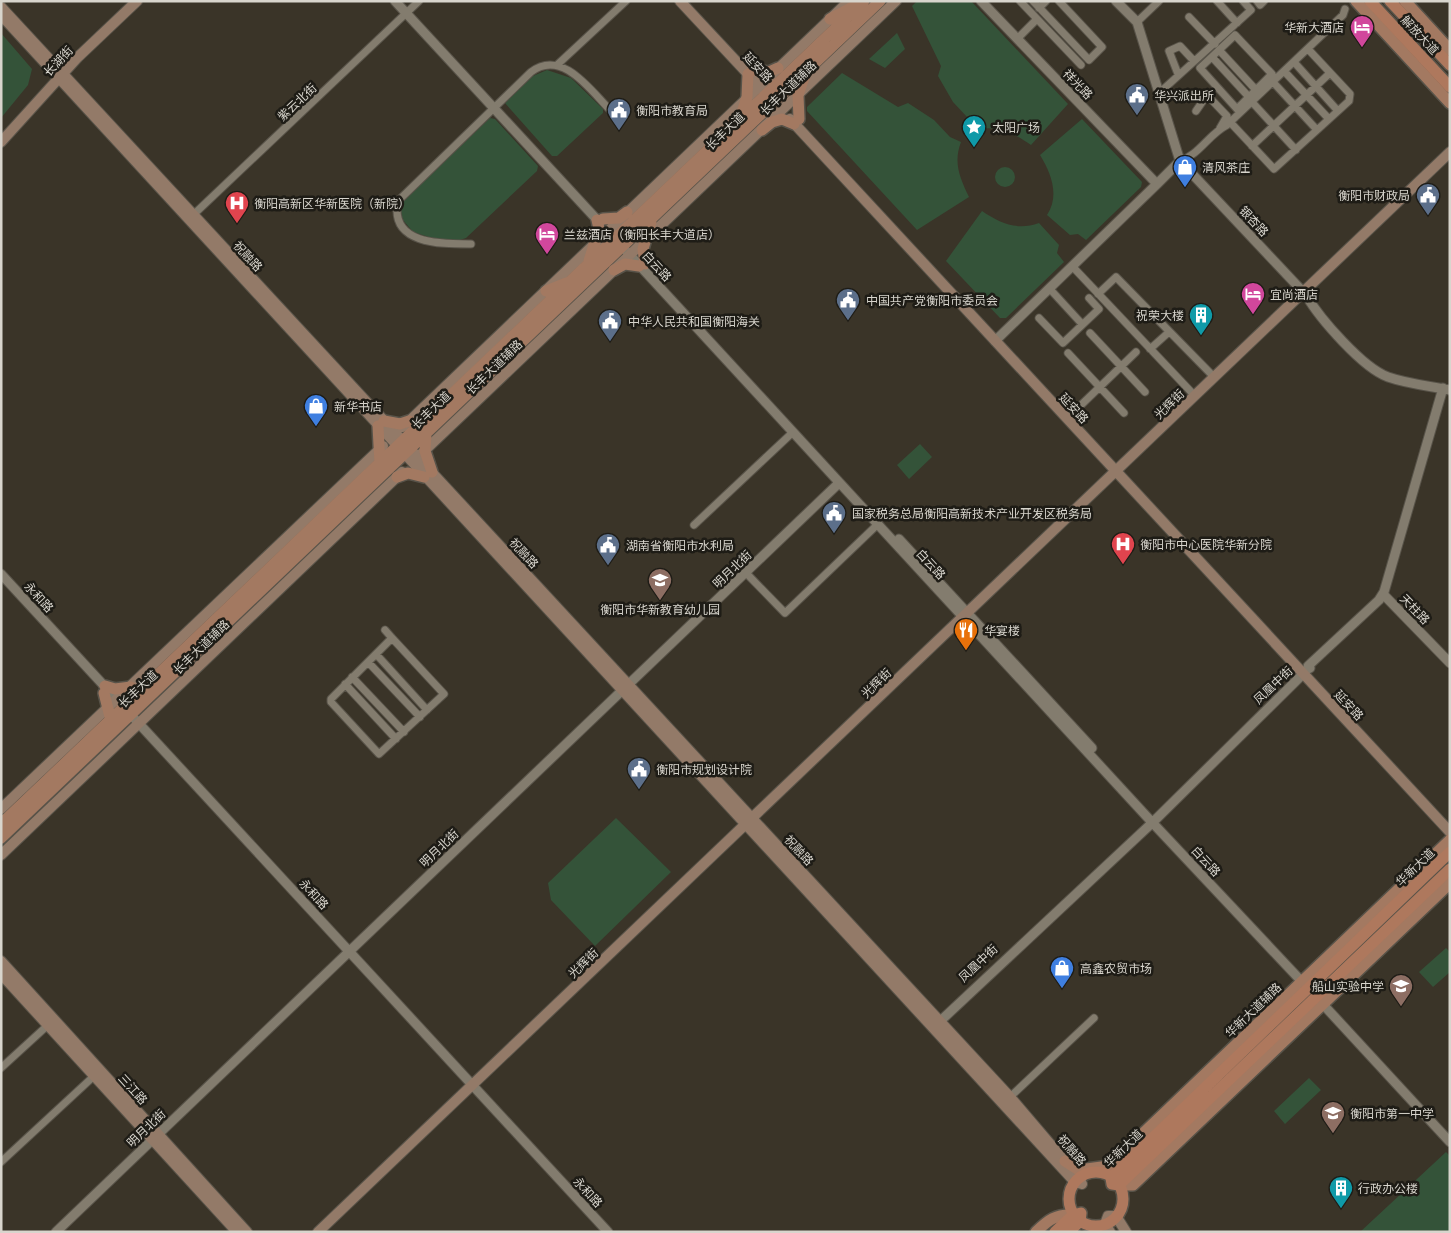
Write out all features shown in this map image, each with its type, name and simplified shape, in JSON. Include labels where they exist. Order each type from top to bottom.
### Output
[{"type":"highway","name":"解放大道","points":[[1370,1],[1450,87]]},
{"type":"highway","name":"解放大道","points":[[1390,1],[1450,65]]},
{"type":"highway","name":"华新大道","points":[[1114,1182],[1307,984],[1450,852]]},
{"type":"highway","name":"华新大道","points":[[1114,1182],[1321,999],[1450,869]]},
{"type":"highway","points":[[1096,1172],[1114,1182],[1117,1202],[1110,1222],[1088,1225],[1078,1216],[1069,1198],[1078,1181],[1096,1172]]},
{"type":"highway","points":[[1055,1232],[1078,1216]]},
{"type":"highway","points":[[1069,1232],[1078,1216]]},
{"type":"main road","name":"长湖街","points":[[1,134],[130,1]]},
{"type":"main road","name":"长湖街","points":[[1,142],[60,74],[137,1]]},
{"type":"main road","name":"延安路","points":[[680,1],[773,96],[1305,671],[1450,832]]},
{"type":"main road","name":"延安路","points":[[690,1],[750,72]]},
{"type":"main road","name":"长丰大道","points":[[1,838],[124,713],[207,621],[275,579],[380,464],[426,434],[616,237],[652,220],[773,96],[849,11],[864,1]]},
{"type":"main road","name":"长丰大道","points":[[1,824],[111,721],[124,713],[275,579],[570,282],[739,120],[806,72],[849,11],[880,1]]},
{"type":"main road","name":"长丰大道辅路","points":[[627,212],[747,97],[798,95],[896,1]]},
{"type":"main road","points":[[1356,1],[1450,103]]},
{"type":"main road","points":[[1405,1],[1450,50]]},
{"type":"main road","name":"祝融路","points":[[1,7],[60,74],[381,424],[406,448],[428,475],[937,1023],[1078,1181]]},
{"type":"main road","points":[[830,19],[849,11]]},
{"type":"main road","name":"祝融路","points":[[1,15],[60,74]]},
{"type":"main road","name":"长丰大道辅路","points":[[1,855],[124,713],[130,687],[207,621],[380,449],[406,448],[614,270],[616,237],[645,241],[762,130],[773,96],[778,68],[830,19]]},
{"type":"main road","points":[[739,120],[747,97],[750,72],[769,72],[778,68]]},
{"type":"main road","points":[[762,130],[772,122],[782,119],[797,122],[798,95],[806,72]]},
{"type":"main road","name":"光辉街","points":[[1120,471],[1194,396],[1305,294],[1450,152]]},
{"type":"main road","name":"光辉街","points":[[318,1232],[472,1088],[1450,158]]},
{"type":"main road","points":[[587,266],[599,229],[616,237],[619,218],[627,212]]},
{"type":"main road","points":[[614,270],[625,264],[642,265],[645,241],[652,220]]},
{"type":"main road","name":"长丰大道辅路","points":[[275,579],[397,477],[406,448],[409,421],[596,242]]},
{"type":"main road","points":[[546,290],[570,282]]},
{"type":"main road","name":"延安路","points":[[998,339],[1070,412],[1120,471]]},
{"type":"main road","points":[[380,464],[381,424],[400,424],[409,421]]},
{"type":"main road","points":[[406,448],[428,475]]},
{"type":"main road","points":[[397,477],[408,473],[428,475]]},
{"type":"main road","name":"延安路","points":[[1305,671],[1450,822]]},
{"type":"main road","points":[[104,690],[130,687]]},
{"type":"main road","points":[[104,690],[124,713]]},
{"type":"main road","name":"长丰大道辅路","points":[[1,809],[124,713]]},
{"type":"main road","name":"华新大道辅路","points":[[1065,1161],[1079,1170],[1110,1166],[1307,984],[1450,840]]},
{"type":"main road","points":[[1321,999],[1450,883]]},
{"type":"main road","name":"三江路","points":[[1,961],[238,1232]]},
{"type":"main road","name":"三江路","points":[[3,978],[94,1076],[247,1232]]},
{"type":"main road","name":"祝融路","points":[[937,1023],[1010,1097],[1065,1161],[1078,1181]]},
{"type":"main road","name":"光辉街","points":[[325,1232],[472,1088]]},
{"type":"main road","points":[[1036,1232],[1050,1218],[1060,1214],[1078,1216]]},
{"type":"main road","points":[[1110,1222],[1126,1232]]},
{"type":"street","name":"白云路","points":[[395,1],[408,12],[1153,819],[1450,1136]]},
{"type":"street","name":"白云路","points":[[402,1],[408,12]]},
{"type":"street","name":"紫云北街","points":[[191,217],[419,1]]},
{"type":"street","points":[[557,65],[626,1]]},
{"type":"street","name":"祥光路","points":[[981,1],[1157,184]]},
{"type":"street","points":[[1020,1],[1081,65]]},
{"type":"street","points":[[1033,1],[1089,60],[1102,47],[1059,1]]},
{"type":"street","points":[[1039,8],[1046,1]]},
{"type":"street","name":"银杏路","points":[[1116,1],[1137,22],[1180,161],[1305,294],[1314,308],[1361,360],[1377,372],[1389,377],[1446,389]]},
{"type":"street","points":[[1137,22],[1159,1]]},
{"type":"street","points":[[1217,1],[1238,23]]},
{"type":"street","points":[[1243,1],[1251,10],[1217,47],[1212,57],[1200,68],[1237,109],[1294,62],[1343,14],[1345,9]]},
{"type":"street","points":[[1257,1],[1260,5],[1264,1]]},
{"type":"street","points":[[1189,17],[1256,90]]},
{"type":"street","points":[[1017,39],[1037,19]]},
{"type":"street","points":[[998,339],[1180,161],[1188,159],[1230,122],[1256,90],[1272,74],[1235,35],[1194,61],[1158,94]]},
{"type":"street","points":[[1178,74],[1169,51],[1180,46],[1194,61]]},
{"type":"street","points":[[1230,122],[1274,169],[1349,101],[1350,94],[1308,49]]},
{"type":"street","points":[[1212,57],[1296,150]]},
{"type":"street","points":[[1294,62],[1338,111]]},
{"type":"street","points":[[1225,71],[1232,64]]},
{"type":"street","points":[[470,244],[438,244],[411,236],[399,222],[398,201],[536,68],[557,65],[580,79],[611,111]]},
{"type":"street","points":[[1284,71],[1329,119]]},
{"type":"street","points":[[1252,146],[1330,73]]},
{"type":"street","points":[[1272,82],[1317,130]]},
{"type":"street","points":[[1196,111],[1207,95],[1227,116],[1220,129]]},
{"type":"street","name":"白云路","points":[[642,265],[877,525],[966,617]]},
{"type":"street","points":[[1072,266],[1194,396]]},
{"type":"street","points":[[1098,294],[1116,277],[1214,377]]},
{"type":"street","points":[[1049,288],[1082,324]]},
{"type":"street","points":[[1039,318],[1063,343],[1099,309],[1089,298]]},
{"type":"street","points":[[1150,349],[1168,332]]},
{"type":"street","points":[[1090,333],[1145,392]]},
{"type":"street","points":[[1070,412],[1080,406],[1136,352]]},
{"type":"street","points":[[1068,354],[1124,413]]},
{"type":"street","name":"凤凰中街","points":[[937,1023],[1153,819],[1384,595],[1446,389]]},
{"type":"street","points":[[694,525],[792,432]]},
{"type":"street","name":"明月北街","points":[[626,689],[749,576],[841,485]]},
{"type":"street","name":"明月北街","points":[[62,1232],[348,954],[841,485]]},
{"type":"street","points":[[749,576],[785,613],[877,525]]},
{"type":"street","name":"永和路","points":[[1,574],[104,690]]},
{"type":"street","name":"永和路","points":[[1,582],[104,690]]},
{"type":"street","name":"天柱路","points":[[1384,595],[1450,663]]},
{"type":"street","points":[[385,630],[444,694],[380,754],[331,702],[333,695],[392,638]]},
{"type":"street","points":[[376,654],[427,710]]},
{"type":"street","points":[[368,662],[420,717]]},
{"type":"street","points":[[352,677],[404,732]]},
{"type":"street","points":[[345,684],[396,739]]},
{"type":"street","name":"永和路","points":[[124,713],[608,1232]]},
{"type":"street","name":"白云路","points":[[1321,999],[1450,1142]]},
{"type":"street","points":[[1010,1097],[1094,1018]]},
{"type":"street","points":[[1,1068],[48,1025]]},
{"type":"street","points":[[1,1162],[94,1076]]},
{"type":"street","name":"永和路","points":[[472,1088],[600,1232]]},
{"type":"street","name":"明月北街","points":[[56,1232],[157,1139]]},
{"type":"green space","points":[[917,1],[971,1],[1068,104],[1031,145],[1004,130],[989,128],[973,131],[968,118],[953,102],[938,76],[941,66],[912,6]]},
{"type":"green space","points":[[1,33],[32,69],[28,85],[1,118]]},
{"type":"green space","points":[[897,33],[905,49],[885,68],[869,59]]},
{"type":"green space","points":[[547,70],[571,78],[603,109],[603,113],[557,156],[552,156],[505,103],[533,76]]},
{"type":"green space","points":[[842,73],[898,107],[908,103],[934,120],[950,137],[961,142],[958,164],[960,177],[969,197],[917,230],[807,111],[807,107]]},
{"type":"green space","points":[[490,118],[495,119],[538,166],[537,171],[466,238],[460,240],[438,240],[413,232],[400,214],[402,202]]},
{"type":"green space","points":[[1082,119],[1142,182],[1141,187],[1086,240],[1078,234],[1070,235],[1047,215],[1053,200],[1053,192],[1048,169],[1040,155]]},
{"type":"green space","points":[[1005,167],[1012,170],[1015,177],[1012,184],[1005,187],[998,184],[995,177],[998,170]]},
{"type":"green space","points":[[982,211],[1009,225],[1023,226],[1039,223],[1059,245],[1057,253],[1064,262],[1006,318],[1000,318],[946,261]]},
{"type":"green space","points":[[920,444],[932,457],[909,479],[897,465]]},
{"type":"green space","points":[[616,818],[671,872],[595,946],[551,900],[548,883]]},
{"type":"green space","points":[[1446,948],[1450,952],[1450,972],[1433,987],[1419,972]]},
{"type":"green space","points":[[1309,1078],[1321,1090],[1285,1124],[1274,1111]]},
{"type":"green space","points":[[1446,1152],[1450,1156],[1450,1232],[1360,1232]]},
{"type":"place","name":"华新大酒店","points":[[1362,48]]},
{"type":"place","name":"华兴派出所","points":[[1137,116]]},
{"type":"place","name":"衡阳市教育局","points":[[619,131]]},
{"type":"place","name":"太阳广场","points":[[974,148]]},
{"type":"place","name":"清风茶庄","points":[[1185,188]]},
{"type":"place","name":"衡阳市财政局","points":[[1428,216]]},
{"type":"place","name":"衡阳高新区华新医院（新院）","points":[[237,224]]},
{"type":"place","name":"兰兹酒店（衡阳长丰大道店）","points":[[547,255]]},
{"type":"place","name":"宜尚酒店","points":[[1253,315]]},
{"type":"place","name":"中国共产党衡阳市委员会","points":[[848,321]]},
{"type":"place","name":"祝荣大楼","points":[[1201,336]]},
{"type":"place","name":"中华人民共和国衡阳海关","points":[[610,342]]},
{"type":"place","name":"新华书店","points":[[316,427]]},
{"type":"place","name":"国家税务总局衡阳高新技术产业开发区税务局","points":[[834,534]]},
{"type":"place","name":"衡阳市中心医院华新分院","points":[[1123,565]]},
{"type":"place","name":"湖南省衡阳市水利局","points":[[608,566]]},
{"type":"place","name":"衡阳市华新教育幼儿园","points":[[660,601]]},
{"type":"place","name":"华宴楼","points":[[966,651]]},
{"type":"place","name":"衡阳市规划设计院","points":[[639,790]]},
{"type":"place","name":"高鑫农贸市场","points":[[1062,989]]},
{"type":"place","name":"船山实验中学","points":[[1401,1007]]},
{"type":"place","name":"衡阳市第一中学","points":[[1333,1134]]},
{"type":"place","name":"行政办公楼","points":[[1341,1209]]}]
